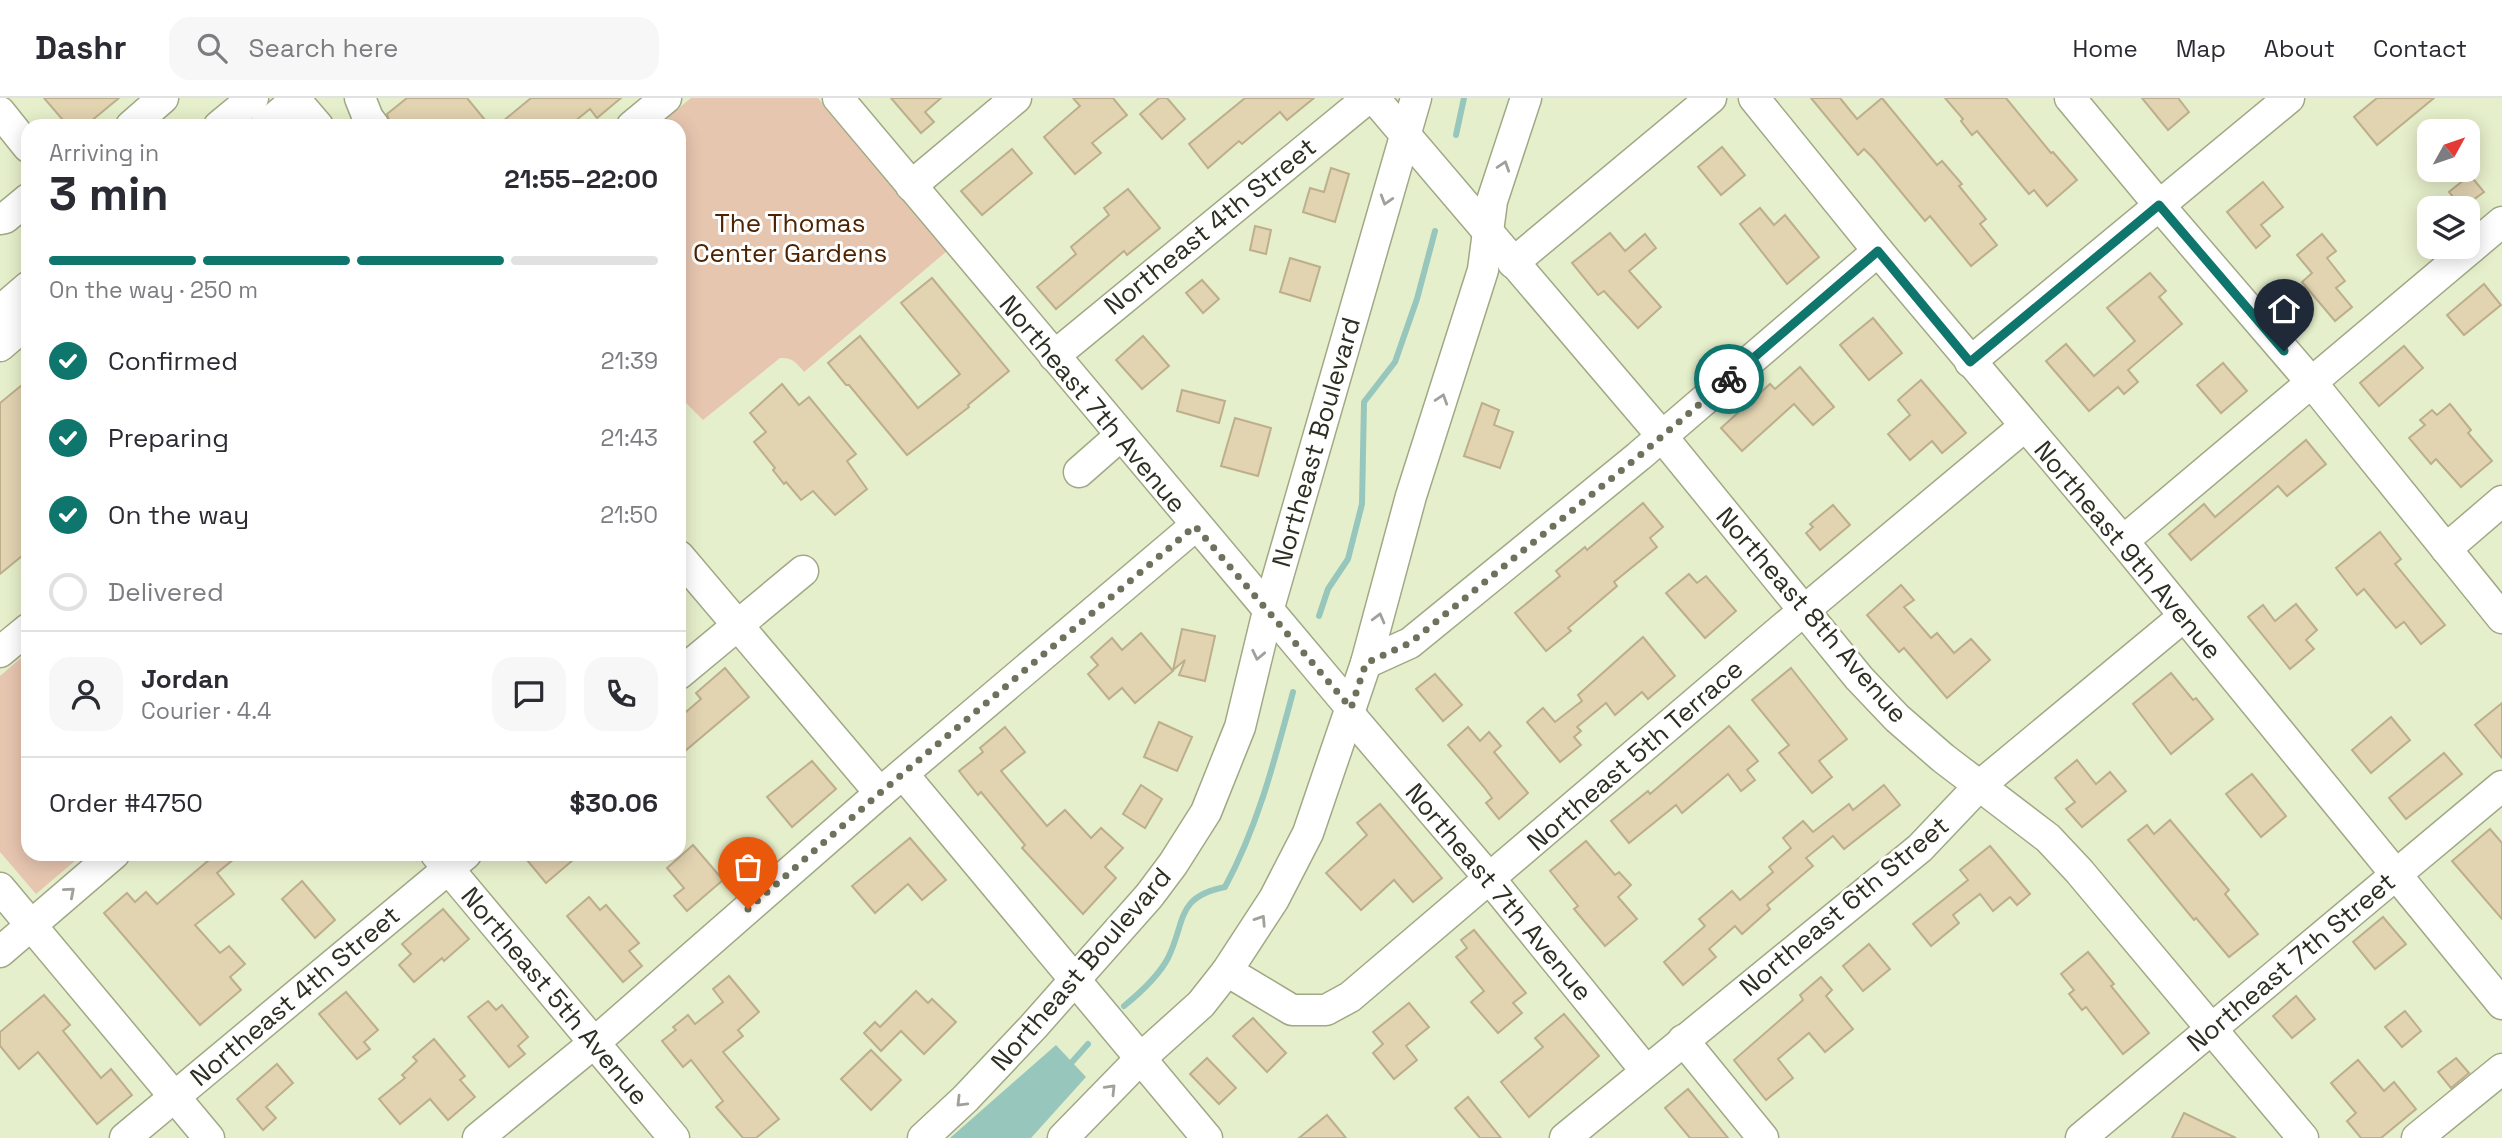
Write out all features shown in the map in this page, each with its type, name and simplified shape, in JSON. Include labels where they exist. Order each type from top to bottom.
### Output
[{"type":"street","points":[[139,119],[163,98]]},
{"type":"street","points":[[228,119],[253,98]]},
{"type":"street","points":[[360,98],[369,119]]},
{"type":"street","points":[[640,119],[666,98]]},
{"type":"street","name":"Northeast 7th Avenue","points":[[838,98],[1268,611],[1646,1071]]},
{"type":"street","points":[[911,186],[1016,98]]},
{"type":"street","name":"Northeast 4th Street","points":[[1054,356],[1368,98]]},
{"type":"street","name":"Northeast 8th Avenue","points":[[1374,98],[1662,437],[1859,678],[1897,718],[1978,787],[2048,838],[2079,871],[2302,1138]]},
{"type":"street","name":"Northeast Boulevard","points":[[923,1138],[965,1098],[1149,897],[1206,812],[1240,727],[1268,611],[1416,98]]},
{"type":"street","points":[[1063,1138],[1141,1058],[1201,1003],[1227,971],[1274,899],[1308,833],[1366,663],[1411,496],[1483,270],[1492,201],[1526,98]]},
{"type":"street","points":[[1513,263],[1711,98]]},
{"type":"street","name":"Northeast 9th Avenue","points":[[1754,98],[1970,362],[2123,541],[2502,1004]]},
{"type":"street","points":[[2070,98],[2312,383],[2502,618]]},
{"type":"street","points":[[1970,362],[2289,98]]},
{"type":"street","points":[[274,119],[296,99],[312,119]]},
{"type":"street","points":[[0,112],[21,138]]},
{"type":"street","points":[[0,219],[21,205]]},
{"type":"street","points":[[2123,541],[2501,224]]},
{"type":"street","points":[[1366,663],[1410,643],[1662,437],[1878,251]]},
{"type":"street","points":[[0,311],[21,293]]},
{"type":"street","points":[[0,346],[21,328]]},
{"type":"street","name":"Northeast 5th Terrace","points":[[1227,971],[1292,1010],[1325,1010],[1350,997],[1803,611],[2025,426]]},
{"type":"street","points":[[1079,471],[1120,436]]},
{"type":"street","points":[[2446,549],[2502,501]]},
{"type":"street","points":[[478,1138],[594,1043],[880,793],[1195,526]]},
{"type":"street","points":[[686,564],[880,793]]},
{"type":"street","points":[[686,668],[803,571]]},
{"type":"street","name":"Northeast 6th Street","points":[[1565,1138],[1920,848],[1978,787],[2183,617]]},
{"type":"street","points":[[0,652],[21,635]]},
{"type":"street","points":[[903,774],[1207,1138]]},
{"type":"street","name":"Northeast 7th Street","points":[[2081,1138],[2502,786]]},
{"type":"street","points":[[0,952],[106,861]]},
{"type":"street","name":"Northeast 4th Street","points":[[125,1138],[448,861]]},
{"type":"street","name":"Northeast 5th Avenue","points":[[452,861],[594,1043],[674,1138]]},
{"type":"street","points":[[0,888],[209,1138]]},
{"type":"street","points":[[1684,1040],[1763,1138]]},
{"type":"street","points":[[2417,1138],[2502,1069]]},
{"type":"green space","name":"The Thomas Center Gardens","points":[[691,98],[818,98],[947,251],[804,372],[794,361],[780,358],[703,420],[686,403],[686,119],[666,119]]},
{"type":"green space","points":[[21,658],[21,861],[75,861],[36,894],[0,852],[0,676]]},
{"type":"water","points":[[1056,1045],[1086,1077],[1031,1138],[950,1138]]},
{"type":"building","points":[[44,98],[119,98],[94,119],[62,119]]},
{"type":"building","points":[[407,98],[467,98],[484,119],[389,119],[387,114]]},
{"type":"building","points":[[531,98],[621,98],[597,118],[590,109],[578,119],[506,119]]},
{"type":"building","points":[[891,98],[941,98],[925,112],[934,122],[921,133]]},
{"type":"building","points":[[1073,98],[1113,98],[1127,115],[1092,143],[1101,153],[1075,174],[1044,137],[1080,106]]},
{"type":"building","points":[[1159,98],[1167,98],[1185,119],[1162,139],[1140,114]]},
{"type":"building","points":[[1245,98],[1314,98],[1287,120],[1280,112],[1242,144],[1239,141],[1208,168],[1189,144]]},
{"type":"building","points":[[1811,98],[1840,98],[1857,119],[1882,98],[1937,165],[1942,161],[1962,184],[1959,186],[1986,219],[1980,224],[1997,245],[1971,266],[1930,216],[1925,221],[1864,149],[1858,155]]},
{"type":"building","points":[[1945,98],[2006,98],[2077,180],[2047,206],[2034,190],[2029,194],[1977,131],[1972,135],[1961,121],[1963,119]]},
{"type":"building","points":[[2142,98],[2178,98],[2189,112],[2168,130]]},
{"type":"building","points":[[2377,98],[2434,98],[2377,145],[2354,117]]},
{"type":"building","points":[[1722,147],[1745,175],[1721,195],[1698,167]]},
{"type":"building","points":[[1012,149],[1032,173],[982,215],[961,191]]},
{"type":"building","points":[[1331,168],[1349,174],[1335,222],[1303,212],[1310,188],[1324,192]]},
{"type":"building","points":[[2263,182],[2283,207],[2261,225],[2270,236],[2256,248],[2227,212]]},
{"type":"building","points":[[2461,182],[2476,182],[2484,192],[2478,196],[2452,196],[2449,192]]},
{"type":"building","points":[[1128,189],[1160,228],[1127,255],[1124,251],[1056,309],[1037,287],[1076,254],[1071,247],[1109,215],[1104,208]]},
{"type":"building","points":[[1760,208],[1774,225],[1785,215],[1819,257],[1787,284],[1740,224]]},
{"type":"building","points":[[1255,226],[1271,230],[1266,254],[1250,250]]},
{"type":"building","points":[[1610,233],[1625,251],[1645,234],[1656,248],[1629,271],[1661,307],[1638,328],[1604,291],[1598,295],[1572,263]]},
{"type":"building","points":[[2322,234],[2336,251],[2327,258],[2345,281],[2336,288],[2352,307],[2335,321],[2302,282],[2312,273],[2297,255]]},
{"type":"building","points":[[1290,258],[1320,267],[1310,301],[1280,292]]},
{"type":"building","points":[[2150,273],[2166,291],[2159,297],[2182,324],[2128,370],[2138,382],[2124,394],[2118,387],[2089,411],[2046,361],[2066,344],[2094,376],[2135,341],[2107,308]]},
{"type":"building","points":[[932,278],[1009,371],[968,405],[969,407],[907,455],[828,363],[860,336],[918,408],[960,374],[901,303]]},
{"type":"building","points":[[1202,280],[1219,299],[1203,313],[1186,293]]},
{"type":"building","points":[[2484,284],[2501,305],[2464,335],[2447,315]]},
{"type":"building","points":[[1873,318],[1902,353],[1869,380],[1840,345]]},
{"type":"building","points":[[1143,336],[1169,366],[1142,389],[1116,360]]},
{"type":"building","points":[[2404,346],[2423,368],[2379,406],[2360,383]]},
{"type":"building","points":[[2223,363],[2247,391],[2221,413],[2197,385]]},
{"type":"building","points":[[1800,367],[1834,407],[1813,425],[1794,404],[1742,451],[1721,428],[1770,384],[1775,389]]},
{"type":"building","points":[[1921,380],[1966,433],[1942,453],[1932,441],[1910,460],[1888,434],[1910,415],[1898,400]]},
{"type":"building","points":[[782,384],[799,405],[809,397],[856,454],[847,461],[867,489],[835,515],[813,491],[801,500],[786,482],[784,484],[754,442],[766,432],[750,413]]},
{"type":"building","points":[[21,386],[21,557],[0,574],[0,403]]},
{"type":"building","points":[[1182,390],[1225,401],[1219,423],[1177,411]]},
{"type":"building","points":[[1482,403],[1499,410],[1494,425],[1513,432],[1500,468],[1464,456]]},
{"type":"building","points":[[2450,404],[2471,430],[2468,433],[2492,461],[2461,487],[2436,459],[2431,464],[2409,438],[2425,425],[2420,420],[2432,410],[2437,415]]},
{"type":"building","points":[[1235,418],[1271,428],[1258,476],[1221,466]]},
{"type":"building","points":[[2306,440],[2326,464],[2287,496],[2278,486],[2191,560],[2169,534],[2204,504],[2215,517]]},
{"type":"building","points":[[1643,503],[1663,527],[1650,538],[1657,547],[1614,582],[1617,586],[1568,628],[1571,631],[1546,651],[1515,613],[1560,576],[1556,571],[1585,547],[1587,550]]},
{"type":"building","points":[[1833,505],[1850,525],[1820,550],[1806,533],[1813,527],[1810,524]]},
{"type":"building","points":[[2380,532],[2401,559],[2395,564],[2445,625],[2421,644],[2404,622],[2396,628],[2364,589],[2357,595],[2336,568]]},
{"type":"building","points":[[1689,574],[1697,583],[1706,576],[1736,611],[1705,638],[1666,593]]},
{"type":"building","points":[[1901,585],[1914,600],[1904,607],[1931,638],[1937,633],[1954,653],[1971,639],[1990,660],[1947,698],[1904,648],[1899,652],[1867,615]]},
{"type":"building","points":[[2296,604],[2317,630],[2306,640],[2314,649],[2290,669],[2248,617],[2263,605],[2275,621]]},
{"type":"building","points":[[1182,629],[1215,636],[1205,681],[1179,675],[1185,660],[1173,670]]},
{"type":"building","points":[[1141,633],[1173,671],[1135,703],[1122,688],[1109,699],[1088,674],[1098,665],[1091,657],[1112,638],[1122,650]]},
{"type":"building","points":[[1643,637],[1675,676],[1648,699],[1642,692],[1615,715],[1606,703],[1577,727],[1581,731],[1574,737],[1581,745],[1560,762],[1527,722],[1543,708],[1555,722],[1582,701],[1578,695]]},
{"type":"building","points":[[725,668],[749,697],[686,750],[686,712],[701,699],[696,693]]},
{"type":"building","points":[[1791,668],[1847,739],[1819,761],[1832,777],[1812,793],[1779,753],[1789,745],[1752,700]]},
{"type":"building","points":[[2171,673],[2213,719],[2171,754],[2133,704]]},
{"type":"building","points":[[1435,674],[1462,705],[1443,721],[1416,689]]},
{"type":"building","points":[[2502,703],[2502,758],[2475,725]]},
{"type":"building","points":[[2391,717],[2410,740],[2371,773],[2352,750]]},
{"type":"building","points":[[1159,722],[1192,737],[1177,771],[1144,757]]},
{"type":"building","points":[[1729,726],[1758,761],[1747,770],[1755,780],[1741,791],[1728,774],[1682,813],[1676,805],[1629,843],[1611,821],[1648,791],[1650,794]]},
{"type":"building","points":[[1005,727],[1025,752],[1001,771],[1047,826],[1065,810],[1091,838],[1101,828],[1123,848],[1105,867],[1116,878],[1083,914],[1022,848],[1025,845],[981,792],[978,795],[959,771],[983,752],[980,748]]},
{"type":"building","points":[[1468,727],[1480,741],[1489,732],[1501,746],[1494,752],[1528,793],[1499,819],[1486,803],[1492,798],[1448,745]]},
{"type":"building","points":[[2444,753],[2462,774],[2406,819],[2389,798]]},
{"type":"building","points":[[2077,760],[2096,784],[2110,772],[2126,791],[2082,827],[2066,809],[2075,802],[2055,778]]},
{"type":"building","points":[[812,761],[836,789],[792,827],[767,797]]},
{"type":"building","points":[[2252,774],[2286,816],[2261,837],[2226,794]]},
{"type":"building","points":[[1141,785],[1162,799],[1145,828],[1123,814]]},
{"type":"building","points":[[1884,785],[1900,805],[1844,849],[1833,836],[1806,858],[1813,866],[1767,905],[1770,909],[1742,934],[1735,926],[1709,949],[1716,957],[1683,985],[1664,962],[1705,926],[1699,919],[1732,891],[1740,900],[1773,872],[1769,867],[1791,848],[1783,838],[1803,821],[1813,832],[1849,804],[1853,810]]},
{"type":"building","points":[[1380,804],[1442,878],[1413,902],[1394,880],[1361,910],[1326,873],[1367,835],[1357,823]]},
{"type":"building","points":[[2170,820],[2229,890],[2225,894],[2258,934],[2229,957],[2196,918],[2194,920],[2128,840],[2147,825],[2154,834]]},
{"type":"building","points":[[2490,829],[2502,843],[2502,919],[2452,861]]},
{"type":"building","points":[[910,838],[946,880],[922,900],[908,884],[875,913],[852,886]]},
{"type":"building","points":[[1586,841],[1615,875],[1619,872],[1631,885],[1618,897],[1637,919],[1605,946],[1574,909],[1578,906],[1550,871]]},
{"type":"building","points":[[693,845],[723,880],[687,911],[674,896],[684,888],[667,868],[675,861],[686,861],[686,851]]},
{"type":"building","points":[[1990,846],[2030,894],[2017,905],[2010,897],[1993,911],[1980,894],[1953,915],[1959,923],[1931,946],[1913,924],[1968,880],[1960,870]]},
{"type":"building","points":[[208,861],[232,861],[217,873],[234,894],[195,925],[220,953],[229,946],[245,964],[230,977],[241,990],[200,1025],[104,913],[127,893],[135,902],[146,892],[157,904]]},
{"type":"building","points":[[528,861],[572,861],[546,883]]},
{"type":"building","points":[[302,881],[335,920],[315,938],[282,899]]},
{"type":"building","points":[[589,897],[600,910],[606,905],[639,943],[629,951],[642,966],[623,982],[567,916]]},
{"type":"building","points":[[443,909],[469,939],[414,982],[399,965],[411,954],[402,944]]},
{"type":"building","points":[[2383,917],[2406,944],[2375,969],[2353,942]]},
{"type":"building","points":[[1474,930],[1526,993],[1513,1003],[1522,1013],[1498,1033],[1471,1002],[1484,991],[1456,957],[1467,948],[1461,940]]},
{"type":"building","points":[[1869,944],[1890,969],[1863,991],[1843,966]]},
{"type":"building","points":[[2088,952],[2149,1033],[2123,1054],[2086,1007],[2082,1010],[2069,994],[2074,990],[2061,974]]},
{"type":"building","points":[[729,976],[759,1012],[738,1030],[743,1036],[723,1052],[779,1119],[756,1138],[743,1138],[716,1107],[723,1101],[691,1060],[683,1067],[662,1041],[676,1030],[673,1027],[688,1015],[695,1024],[723,1002],[713,989]]},
{"type":"building","points":[[1821,977],[1832,990],[1826,996],[1853,1029],[1825,1052],[1809,1033],[1778,1059],[1793,1078],[1766,1100],[1734,1060],[1803,1000],[1800,995]]},
{"type":"building","points":[[916,991],[928,1003],[932,999],[956,1022],[924,1054],[901,1031],[881,1051],[864,1033],[875,1022],[880,1027]]},
{"type":"building","points":[[346,992],[378,1030],[364,1042],[370,1049],[357,1059],[319,1014]]},
{"type":"building","points":[[44,995],[70,1025],[63,1031],[101,1078],[111,1069],[132,1095],[97,1124],[38,1052],[19,1069],[0,1046],[0,1032]]},
{"type":"building","points":[[2296,996],[2315,1019],[2292,1038],[2273,1016]]},
{"type":"building","points":[[488,1001],[496,1010],[502,1005],[528,1037],[518,1046],[525,1054],[509,1067],[468,1017]]},
{"type":"building","points":[[1409,1003],[1429,1027],[1406,1046],[1417,1060],[1394,1079],[1373,1053],[1383,1044],[1373,1032]]},
{"type":"building","points":[[2405,1011],[2421,1031],[2402,1047],[2385,1027]]},
{"type":"building","points":[[1564,1014],[1599,1056],[1529,1117],[1501,1082],[1543,1047],[1535,1038]]},
{"type":"building","points":[[1253,1018],[1286,1053],[1267,1072],[1233,1036]]},
{"type":"building","points":[[434,1039],[465,1076],[460,1080],[475,1097],[448,1120],[430,1099],[400,1124],[379,1099],[405,1078],[402,1075],[417,1061],[413,1057]]},
{"type":"building","points":[[871,1050],[901,1080],[871,1110],[841,1079]]},
{"type":"building","points":[[1207,1058],[1236,1088],[1219,1104],[1190,1074]]},
{"type":"building","points":[[2456,1058],[2469,1073],[2451,1088],[2438,1072]]},
{"type":"building","points":[[2358,1060],[2384,1091],[2394,1082],[2416,1109],[2381,1138],[2361,1138],[2347,1121],[2356,1113],[2331,1083]]},
{"type":"building","points":[[277,1064],[293,1083],[266,1107],[276,1118],[263,1130],[237,1099]]},
{"type":"building","points":[[1688,1089],[1728,1138],[1690,1138],[1665,1108]]},
{"type":"building","points":[[1468,1097],[1501,1138],[1480,1138],[1455,1108]]},
{"type":"building","points":[[2184,1113],[2236,1138],[2172,1138]]},
{"type":"building","points":[[1327,1115],[1346,1138],[1299,1138]]},
{"type":"waterway","points":[[1456,135],[1464,98]]},
{"type":"waterway","points":[[1319,616],[1328,589],[1348,559],[1362,504],[1364,402],[1395,362],[1417,299],[1435,231]]},
{"type":"waterway","points":[[1124,1006],[1164,965],[1190,904],[1209,891],[1225,887],[1256,816],[1293,692]]},
{"type":"waterway","points":[[1072,1062],[1088,1044]]},
{"type":"way so far","points":[[748,909],[880,793],[1195,526],[1351,708],[1366,663],[1410,643],[1729,379]]},
{"type":"route","points":[[1729,379],[1878,251],[1970,362],[2159,205],[2284,351]]}]
